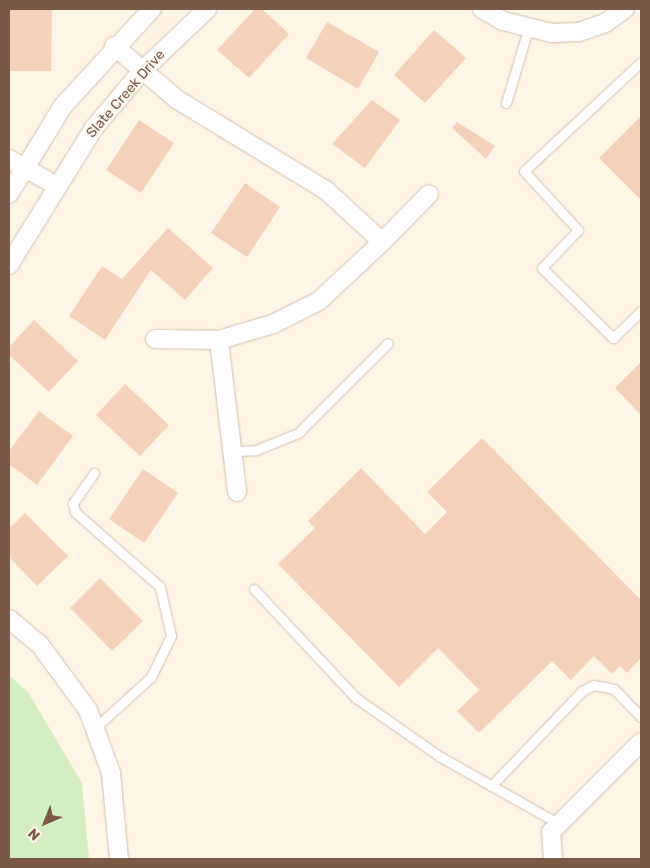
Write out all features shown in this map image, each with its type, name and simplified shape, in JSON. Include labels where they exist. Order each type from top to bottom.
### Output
[{"type":"street","points":[[9,194],[63,106],[114,46],[152,9]]},
{"type":"street","name":"Slate Creek Drive","points":[[9,265],[94,128],[142,71],[207,9]]},
{"type":"street","points":[[482,9],[528,29],[579,32],[605,23],[625,9]]},
{"type":"street","points":[[114,46],[178,100],[327,191],[382,242]]},
{"type":"street","points":[[9,159],[23,170],[57,186]]},
{"type":"street","points":[[155,339],[219,340],[273,324],[319,301],[382,242],[429,194]]},
{"type":"street","points":[[219,340],[237,492]]},
{"type":"street","points":[[9,619],[40,644],[88,710],[111,773],[118,859]]},
{"type":"street","points":[[553,859],[551,832],[641,742]]},
{"type":"lane","points":[[506,103],[528,29]]},
{"type":"lane","points":[[641,62],[524,171],[578,230],[542,268],[612,338],[641,311]]},
{"type":"lane","points":[[232,451],[256,450],[298,433],[388,343]]},
{"type":"lane","points":[[94,473],[73,503],[75,512],[160,588],[171,636],[151,677],[95,728]]},
{"type":"lane","points":[[254,589],[356,698],[491,786],[559,824]]},
{"type":"lane","points":[[491,786],[582,691],[594,685],[614,690],[641,717]]},
{"type":"green space","points":[[9,675],[28,692],[82,783],[89,859],[9,859]]},
{"type":"building","points":[[9,9],[52,9],[51,71],[9,71]]},
{"type":"building","points":[[255,9],[262,9],[289,34],[249,78],[217,50]]},
{"type":"building","points":[[327,22],[379,52],[358,89],[306,58]]},
{"type":"building","points":[[434,30],[466,58],[425,103],[394,75]]},
{"type":"building","points":[[372,100],[400,120],[365,168],[332,144]]},
{"type":"building","points":[[641,116],[641,200],[599,158]]},
{"type":"building","points":[[139,120],[174,143],[141,193],[106,170]]},
{"type":"building","points":[[457,122],[495,146],[486,159],[452,128]]},
{"type":"building","points":[[245,183],[280,207],[247,257],[211,233]]},
{"type":"building","points":[[168,228],[213,268],[185,300],[151,270],[105,340],[69,316],[102,266],[122,279]]},
{"type":"building","points":[[34,320],[78,361],[49,392],[9,355],[9,347]]},
{"type":"building","points":[[641,362],[641,415],[615,388]]},
{"type":"building","points":[[125,384],[169,425],[140,456],[96,415]]},
{"type":"building","points":[[39,411],[73,436],[37,485],[9,464],[9,451]]},
{"type":"building","points":[[482,438],[641,600],[641,658],[627,673],[620,666],[612,674],[594,656],[571,680],[552,661],[479,733],[457,711],[479,690],[438,648],[399,687],[278,564],[315,528],[308,521],[361,468],[425,534],[447,512],[427,492]]},
{"type":"building","points":[[143,469],[178,493],[144,543],[109,519]]},
{"type":"building","points":[[25,513],[68,556],[37,586],[9,557],[9,529]]},
{"type":"building","points":[[100,578],[143,621],[112,651],[70,608]]}]
